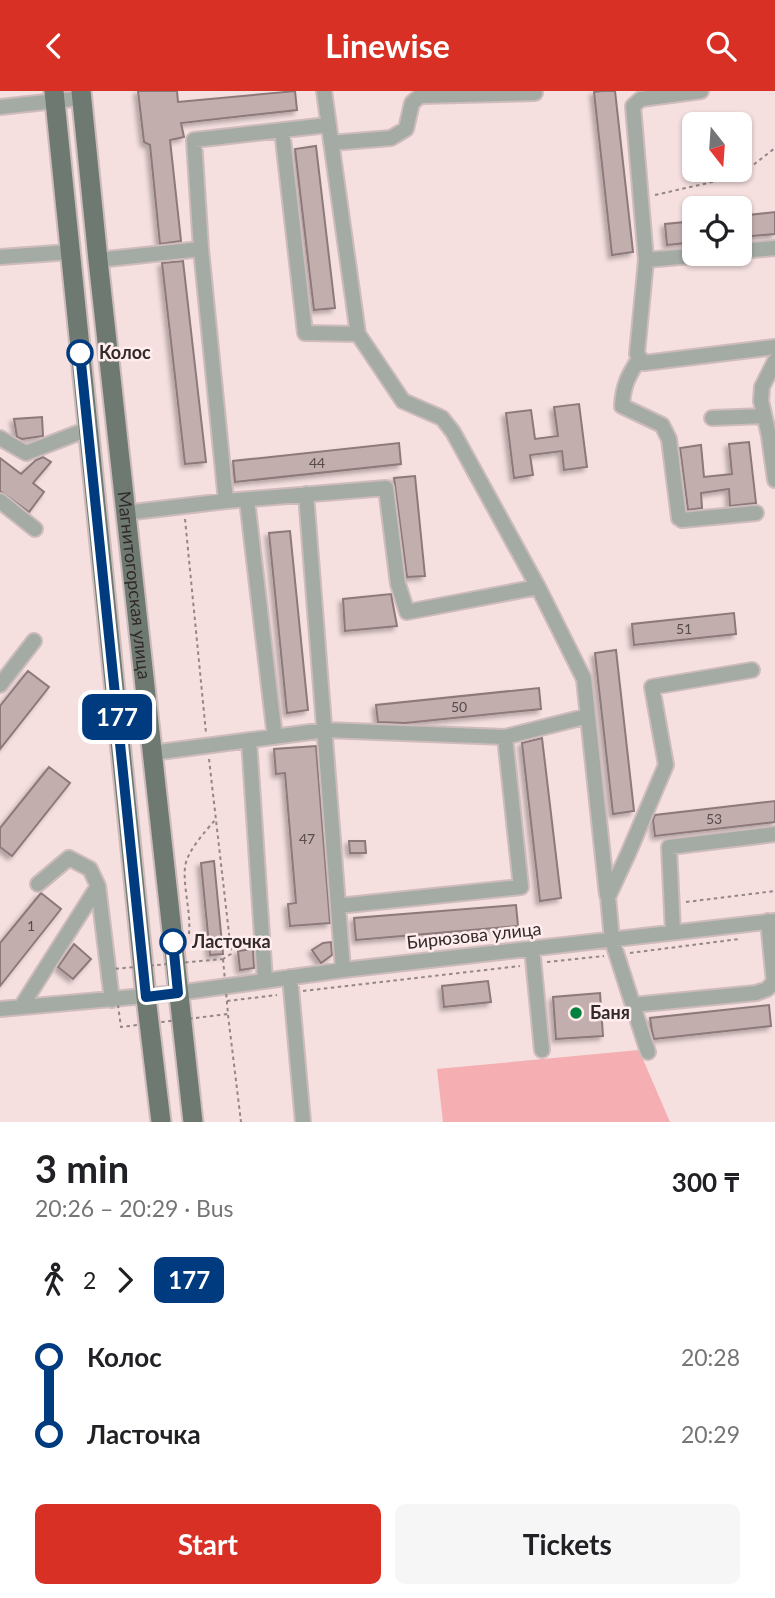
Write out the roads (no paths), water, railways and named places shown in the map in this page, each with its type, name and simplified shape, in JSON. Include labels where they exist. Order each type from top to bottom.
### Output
[{"type":"main road","name":"Магнитогорская улица","points":[[82,94],[125,513],[193,1122]]},
{"type":"main road","name":"Магнитогорская улица","points":[[54,96],[161,1122]]},
{"type":"street","points":[[324,91],[358,334],[403,401],[442,418],[453,432],[538,587],[584,679],[612,940],[648,1052]]},
{"type":"street","points":[[701,91],[641,100],[632,106],[646,260],[637,354],[644,363],[775,347]]},
{"type":"street","points":[[331,143],[391,138],[406,129],[412,103],[420,96],[535,93]]},
{"type":"street","points":[[0,107],[54,96],[82,94]]},
{"type":"street","points":[[226,501],[201,249],[194,140],[328,125]]},
{"type":"street","points":[[282,130],[305,333],[358,334]]},
{"type":"street","points":[[752,250],[775,248]]},
{"type":"street","points":[[98,260],[201,249]]},
{"type":"street","points":[[0,257],[70,252]]},
{"type":"street","points":[[646,260],[682,257]]},
{"type":"street","points":[[639,359],[627,377],[622,406],[662,425],[669,439],[679,518],[682,520],[756,513]]},
{"type":"street","points":[[775,361],[762,387],[761,401],[775,480]]},
{"type":"street","points":[[712,418],[764,415]]},
{"type":"street","points":[[0,438],[26,453],[88,429]]},
{"type":"street","points":[[125,513],[226,501],[386,488],[398,584],[407,612],[538,587]]},
{"type":"street","points":[[306,494],[343,970]]},
{"type":"street","points":[[247,500],[275,737]]},
{"type":"street","points":[[0,501],[35,529]]},
{"type":"street","points":[[0,685],[34,641]]},
{"type":"street","points":[[608,897],[666,765],[652,687],[752,670]]},
{"type":"street","points":[[152,753],[326,730],[505,737],[588,716]]},
{"type":"street","points":[[338,906],[521,887],[505,737]]},
{"type":"street","points":[[248,740],[265,981]]},
{"type":"street","points":[[673,932],[669,847],[775,834]]},
{"type":"street","points":[[38,884],[69,858],[90,869],[98,886],[112,1000]]},
{"type":"street","points":[[21,1007],[98,886]]},
{"type":"street","points":[[633,1005],[756,993],[767,989],[774,982],[771,921]]},
{"type":"street","name":"Бирюзова улица","points":[[146,997],[343,970],[771,921]]},
{"type":"street","points":[[532,949],[542,1050]]},
{"type":"street","points":[[290,977],[303,1122]]},
{"type":"street","points":[[0,1009],[146,997]]},
{"type":"place","name":"Колос","points":[[80,353]]},
{"type":"place","name":"Ласточка","points":[[173,942]]},
{"type":"place","name":"Баня","points":[[576,1013]]}]
